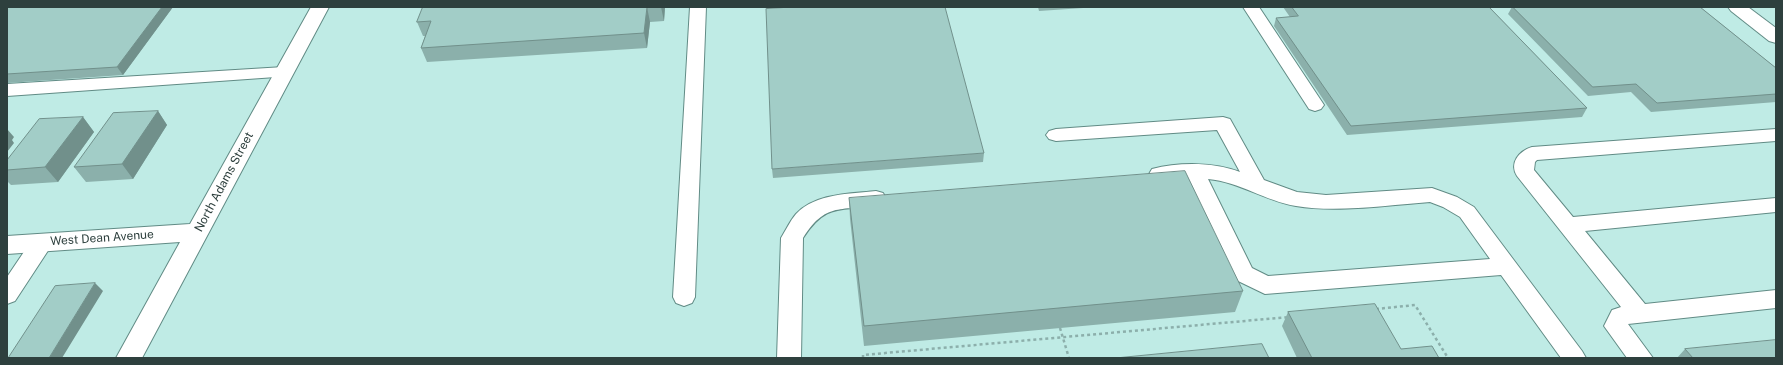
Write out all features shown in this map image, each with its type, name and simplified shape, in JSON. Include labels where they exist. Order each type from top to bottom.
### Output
[{"type":"street","name":"North Adams Street","points":[[130,358],[320,7]]},
{"type":"street","points":[[1737,7],[1776,37]]},
{"type":"street","name":"West Dean Avenue","points":[[7,245],[198,232]]},
{"type":"lane","points":[[684,297],[698,7]]},
{"type":"lane","points":[[1251,7],[1315,105]]},
{"type":"lane","points":[[7,90],[284,72]]},
{"type":"lane","points":[[1056,135],[1223,123],[1256,185]]},
{"type":"lane","points":[[1639,313],[1524,171],[1525,160],[1532,154],[1776,135]]},
{"type":"lane","points":[[1194,171],[1244,274],[1265,285],[1506,266]]},
{"type":"lane","points":[[1143,176],[1194,171],[1226,174],[1295,199],[1326,202],[1432,195],[1450,202],[1467,212],[1574,358]]},
{"type":"lane","points":[[789,358],[792,238],[804,219],[821,206],[840,202],[894,196]]},
{"type":"lane","points":[[1568,225],[1776,205]]},
{"type":"lane","points":[[7,295],[42,243]]},
{"type":"lane","points":[[1641,358],[1616,326],[1620,316],[1776,299]]},
{"type":"path","points":[[1375,309],[1415,306],[1448,358]]},
{"type":"path","points":[[863,358],[863,354],[1296,316]]},
{"type":"path","points":[[1060,328],[1069,358]]},
{"type":"building","points":[[7,7],[162,7],[117,67],[7,74]]},
{"type":"building","points":[[423,7],[647,7],[644,33],[421,48],[431,21],[417,22]]},
{"type":"building","points":[[792,7],[945,7],[984,153],[772,169],[766,9]]},
{"type":"building","points":[[1292,7],[1489,7],[1587,108],[1351,126],[1276,18],[1298,16]]},
{"type":"building","points":[[1513,7],[1700,7],[1776,68],[1776,94],[1657,103],[1636,84],[1593,87]]},
{"type":"building","points":[[158,111],[122,164],[74,167],[113,113]]},
{"type":"building","points":[[83,117],[45,167],[7,170],[7,160],[39,119]]},
{"type":"building","points":[[1185,171],[1243,291],[864,326],[849,198]]},
{"type":"building","points":[[95,283],[49,358],[8,358],[55,286]]},
{"type":"building","points":[[1375,304],[1401,349],[1432,346],[1439,358],[1312,358],[1288,312]]},
{"type":"building","points":[[1776,340],[1776,358],[1693,358],[1685,349]]},
{"type":"building","points":[[1262,344],[1269,358],[1116,358]]}]
